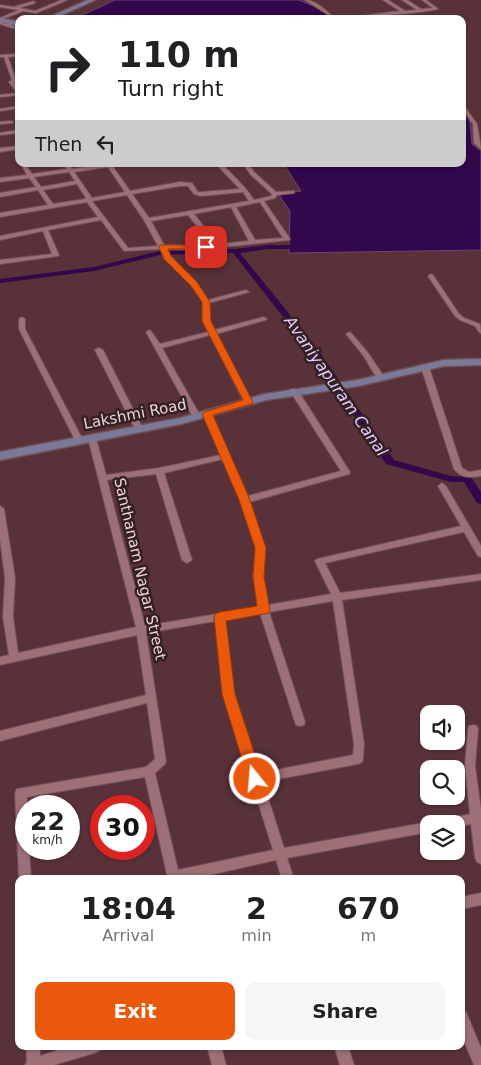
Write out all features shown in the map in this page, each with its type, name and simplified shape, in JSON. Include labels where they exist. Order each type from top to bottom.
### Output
[{"type":"street","points":[[20,0],[34,2]]},
{"type":"street","points":[[14,9],[40,0]]},
{"type":"street","points":[[29,15],[65,0]]},
{"type":"street","points":[[57,15],[92,0]]},
{"type":"street","points":[[307,0],[328,12],[330,15]]},
{"type":"street","points":[[385,0],[404,13]]},
{"type":"street","points":[[404,0],[420,11]]},
{"type":"street","points":[[382,15],[436,9],[424,0]]},
{"type":"street","points":[[0,2],[5,2]]},
{"type":"street","points":[[0,6],[35,12]]},
{"type":"street","points":[[0,21],[23,10]]},
{"type":"street","points":[[0,21],[15,26]]},
{"type":"street","points":[[9,24],[15,21]]},
{"type":"street","points":[[9,24],[15,24]]},
{"type":"street","points":[[15,55],[2,55],[14,81],[11,82],[15,88]]},
{"type":"street","points":[[0,96],[15,94]]},
{"type":"street","points":[[0,110],[15,108]]},
{"type":"street","points":[[466,110],[475,124],[477,143],[481,147]]},
{"type":"street","points":[[0,123],[11,122]]},
{"type":"street","points":[[0,134],[15,132]]},
{"type":"street","points":[[0,150],[15,149]]},
{"type":"street","points":[[25,167],[50,206]]},
{"type":"street","points":[[68,167],[102,218],[126,250],[216,246],[287,239],[261,200]]},
{"type":"street","points":[[0,180],[90,167]]},
{"type":"street","points":[[111,167],[148,220],[167,257],[194,284],[206,302],[206,321],[248,402]]},
{"type":"street","points":[[221,167],[253,202]]},
{"type":"street","points":[[248,167],[275,194]]},
{"type":"street","points":[[0,195],[79,182]]},
{"type":"street","points":[[0,215],[187,183],[190,184],[196,193],[201,194],[244,190]]},
{"type":"street","points":[[148,220],[233,206],[273,197],[275,194],[292,192]]},
{"type":"street","points":[[233,206],[253,242]]},
{"type":"street","points":[[190,213],[216,246]]},
{"type":"street","points":[[0,238],[102,218]]},
{"type":"street","points":[[0,262],[56,254],[45,229]]},
{"type":"street","points":[[431,276],[457,314],[462,319],[478,325],[481,331]]},
{"type":"street","points":[[206,302],[246,292]]},
{"type":"street","points":[[22,319],[22,329],[79,440]]},
{"type":"street","points":[[158,347],[264,319]]},
{"type":"street","points":[[149,332],[226,456],[245,500],[261,548],[258,577],[264,610],[300,722]]},
{"type":"street","points":[[349,334],[366,354],[381,378]]},
{"type":"street","points":[[99,350],[139,429]]},
{"type":"street","name":"Lakshmi Road","points":[[0,456],[139,429],[294,391],[358,383],[444,363],[481,362]]},
{"type":"street","points":[[425,367],[458,469],[462,473],[469,475],[481,473]]},
{"type":"street","points":[[245,500],[346,472],[294,391]]},
{"type":"street","name":"Santhanam Nagar Street","points":[[92,438],[141,630],[161,762],[149,771]]},
{"type":"street","points":[[102,478],[159,471],[226,456]]},
{"type":"street","points":[[159,471],[187,560]]},
{"type":"street","points":[[442,486],[481,554]]},
{"type":"street","points":[[0,509],[10,578],[8,617],[14,658]]},
{"type":"street","points":[[255,779],[358,759],[359,744],[337,597],[320,561],[466,528]]},
{"type":"street","points":[[0,661],[141,630],[337,597],[481,576]]},
{"type":"street","points":[[220,617],[228,694],[287,875]]},
{"type":"street","points":[[0,736],[152,698]]},
{"type":"street","points":[[473,729],[470,766],[481,858]]},
{"type":"street","points":[[25,875],[20,793],[149,771],[173,875]]},
{"type":"street","points":[[465,820],[476,818]]},
{"type":"street","points":[[187,875],[280,854],[420,829]]},
{"type":"street","points":[[465,902],[481,900]]},
{"type":"street","points":[[465,1026],[481,1064]]},
{"type":"street","points":[[33,1050],[33,1065],[81,1050]]},
{"type":"street","points":[[215,1050],[219,1065]]},
{"type":"street","points":[[342,1050],[346,1065]]},
{"type":"shaded area","points":[[115,0],[299,0],[323,10],[327,15],[83,15]]},
{"type":"shaded area","points":[[466,115],[470,122],[472,144],[481,151],[481,250],[289,253],[290,211],[279,195],[301,191],[286,167],[466,167]]},
{"type":"waterway","name":"Avaniyapuram Canal","points":[[235,251],[268,247],[303,247]]},
{"type":"waterway","name":"Avaniyapuram Canal","points":[[0,281],[94,269],[160,253],[235,251]]},
{"type":"waterway","name":"Avaniyapuram Canal","points":[[235,251],[313,349],[390,462],[451,479],[467,479],[481,500]]},
{"type":"route","points":[[206,247],[163,247],[167,257],[194,284],[206,302],[206,321],[248,402],[207,414],[245,500],[261,548],[258,577],[264,610],[220,617],[228,694],[255,779]]}]
